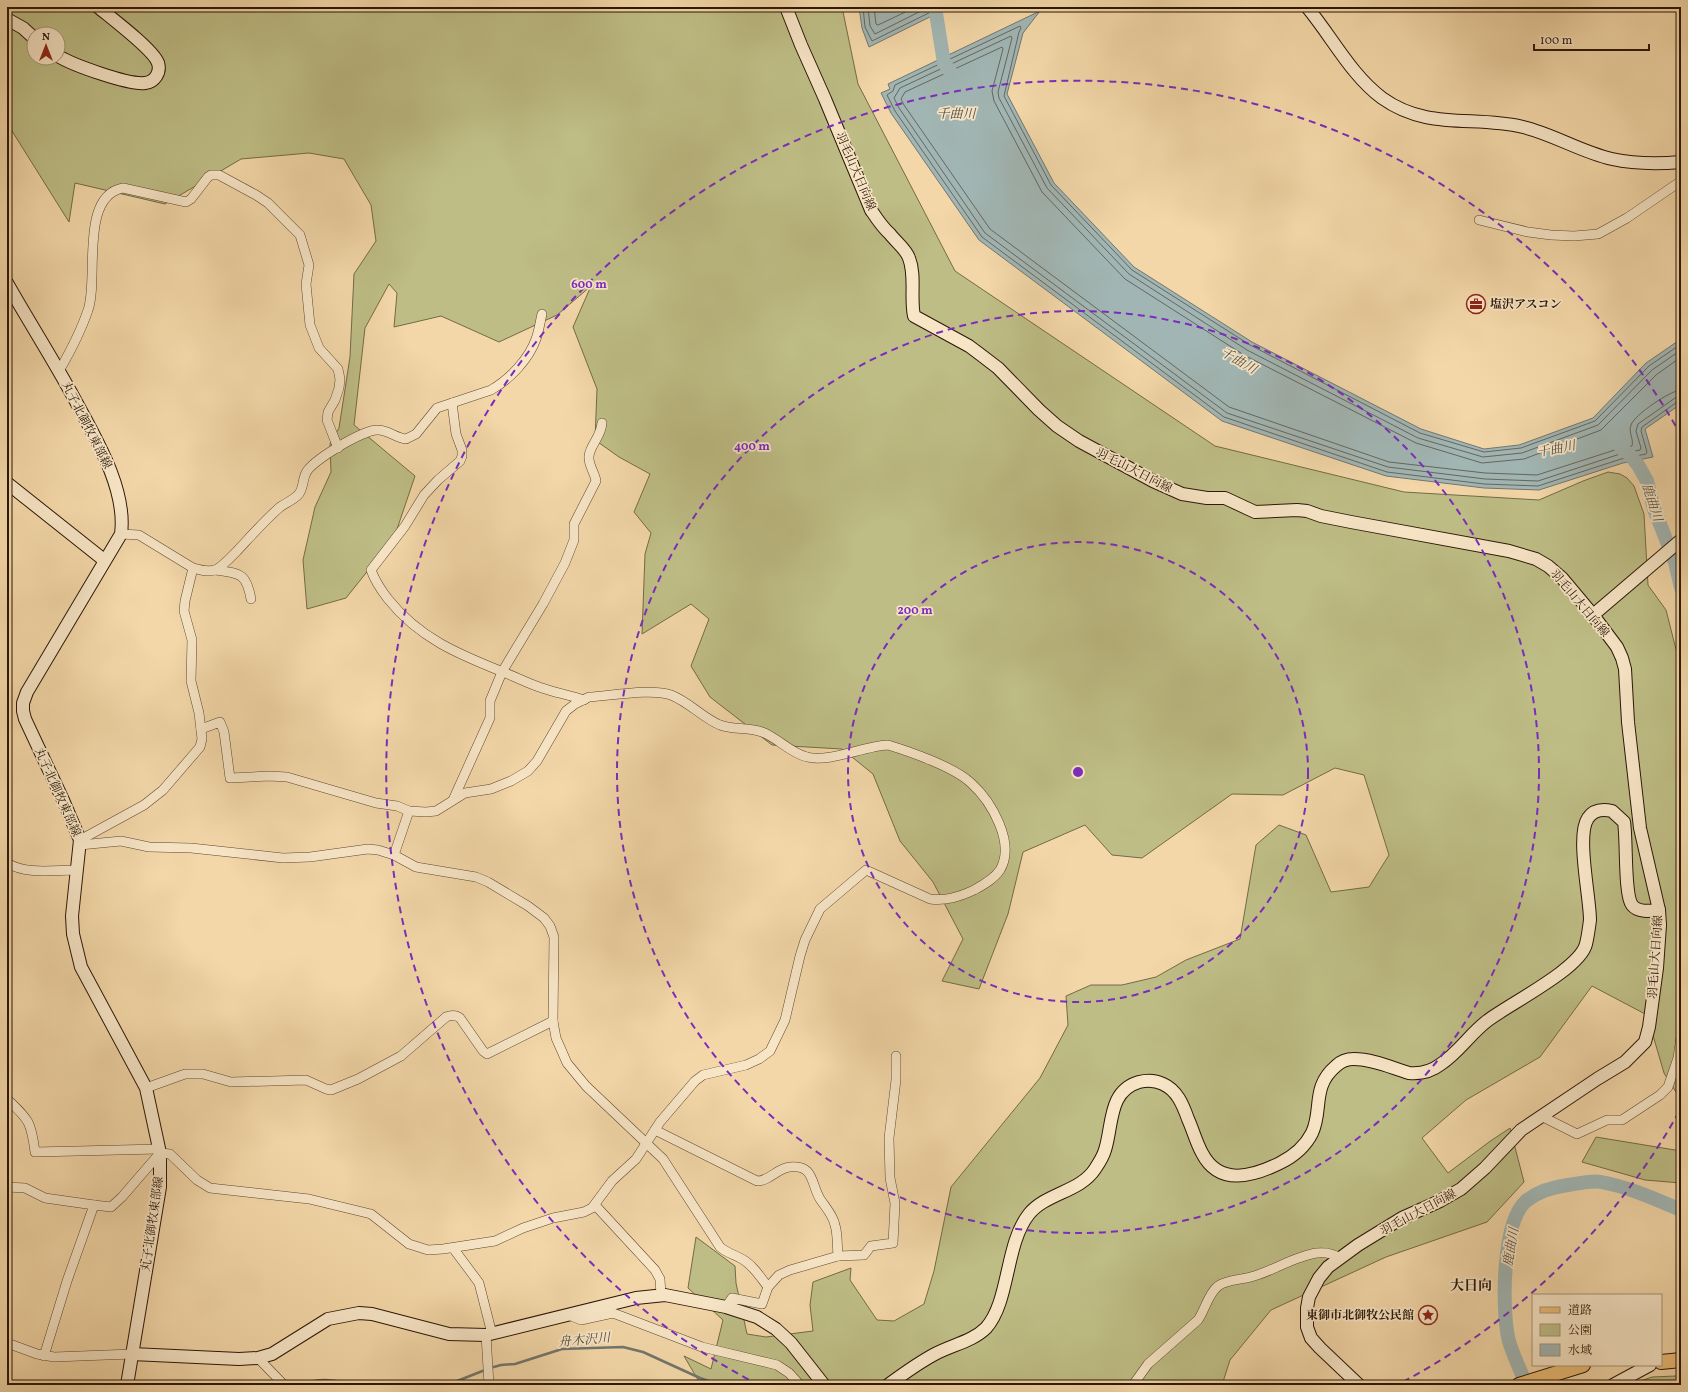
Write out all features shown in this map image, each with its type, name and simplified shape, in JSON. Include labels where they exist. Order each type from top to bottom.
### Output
[{"type":"main road","points":[[66,60],[130,81],[145,83],[156,78],[158,62],[151,53],[98,7]]},
{"type":"main road","name":"羽毛山大日向線","points":[[786,7],[800,45],[825,99],[871,210],[879,223],[909,257],[912,272],[912,304],[914,316],[969,346],[998,368],[1039,410],[1057,426],[1079,441],[1146,478],[1182,494],[1207,498],[1225,498],[1255,512],[1307,511],[1329,517],[1464,542],[1530,557],[1548,566],[1562,578],[1593,615],[1617,647],[1622,658],[1625,669],[1628,722],[1640,828],[1659,910],[1657,968],[1649,1027],[1644,1042],[1625,1062],[1521,1130],[1485,1168],[1461,1189],[1440,1201],[1402,1218],[1328,1267],[1319,1278],[1309,1297],[1307,1308],[1307,1327],[1311,1338],[1320,1348],[1360,1385]]},
{"type":"main road","points":[[1307,7],[1363,81],[1383,98],[1404,110],[1427,118],[1503,123],[1522,126],[1610,158],[1657,164],[1681,162]]},
{"type":"main road","points":[[7,19],[19,25],[26,31]]},
{"type":"main road","name":"丸子北御牧東部線","points":[[7,283],[86,420],[113,477],[122,521],[121,534],[104,560],[27,692],[23,704],[23,711],[25,719],[63,800],[80,843],[72,916],[73,934],[81,967],[146,1088],[160,1151],[160,1187],[127,1385]]},
{"type":"main road","points":[[7,483],[104,560]]},
{"type":"main road","points":[[1593,615],[1681,540]]},
{"type":"main road","points":[[888,1385],[919,1363],[978,1335],[986,1327],[991,1320],[999,1301],[1024,1221],[1031,1211],[1039,1205],[1075,1187],[1092,1173],[1104,1151],[1115,1102],[1128,1088],[1141,1081],[1157,1081],[1168,1086],[1175,1092],[1182,1102],[1202,1154],[1215,1170],[1224,1174],[1243,1176],[1257,1172],[1289,1159],[1301,1149],[1314,1131],[1322,1085],[1331,1070],[1338,1063],[1347,1059],[1362,1060],[1416,1074],[1433,1069],[1454,1054],[1474,1032],[1500,1011],[1558,975],[1577,958],[1586,946],[1589,927],[1584,828],[1592,814],[1599,810],[1612,811],[1624,822],[1630,900],[1633,906],[1640,910],[1659,910]]},
{"type":"main road","points":[[132,1354],[239,1359],[258,1358],[272,1354],[328,1319],[359,1313],[380,1316],[449,1334],[489,1334],[636,1298],[661,1295],[726,1307],[757,1317],[776,1329],[791,1343],[824,1385]]},
{"type":"main road","points":[[1662,1362],[1681,1360]]},
{"type":"main road","points":[[1519,1385],[1579,1366]]},
{"type":"main road","points":[[1612,1385],[1648,1366]]},
{"type":"street","points":[[59,371],[68,357],[88,310],[91,297],[91,252],[96,218],[106,197],[115,189],[123,188],[186,202],[191,199],[208,177],[211,175],[219,175],[256,194],[268,203],[300,235],[309,265],[306,284],[310,325],[319,348],[338,369],[340,379],[339,388],[335,400],[328,412],[327,420],[338,448]]},
{"type":"street","points":[[1479,220],[1528,232],[1551,235],[1598,234],[1627,218],[1681,181]]},
{"type":"street","points":[[216,570],[227,561],[280,507],[298,494],[303,486],[306,472],[338,448],[369,431],[385,431],[398,438],[406,439],[412,437],[437,408],[491,390],[520,366],[534,345],[542,314]]},
{"type":"street","points":[[452,402],[456,434],[462,450],[460,461],[438,480],[424,495],[405,526],[371,570],[379,587],[397,611],[420,631],[440,644],[542,688],[584,700]]},
{"type":"street","points":[[453,800],[490,718],[490,701],[502,672],[543,604],[565,563],[574,540],[574,524],[596,481],[589,456],[592,446],[601,432],[602,423]]},
{"type":"street","points":[[121,534],[139,535],[193,568],[205,571],[216,570],[239,574],[243,576],[248,584],[251,599]]},
{"type":"street","points":[[80,843],[144,805],[163,790],[200,747],[202,739],[199,712],[191,681],[192,640],[184,611],[193,568]]},
{"type":"street","points":[[7,1099],[24,1115],[29,1123],[32,1131],[35,1152],[160,1151],[170,1154],[197,1180],[210,1188],[308,1199],[371,1214],[409,1244],[428,1250],[453,1248],[495,1241],[523,1228],[553,1218],[584,1212],[595,1205],[612,1181],[636,1160],[656,1130],[695,1080],[703,1075],[746,1065],[759,1059],[770,1051],[785,1020],[800,956],[820,909],[866,870],[930,899],[940,900],[958,897],[992,879],[1000,870],[1005,859],[1003,837],[992,808],[985,797],[968,781],[952,770],[888,745],[875,745],[854,752],[828,757],[808,758],[761,732],[720,725],[669,695],[655,692],[589,697],[575,704],[566,711],[537,761],[528,771],[512,781],[491,789],[465,792],[436,810],[426,812],[409,811],[397,806],[376,803],[287,777],[269,776],[230,778],[224,732],[220,722],[201,729]]},
{"type":"street","points":[[394,855],[409,811]]},
{"type":"street","points":[[80,843],[121,841],[149,847],[191,848],[283,858],[310,857],[368,849],[378,850],[394,855],[416,867],[476,878],[488,882],[528,906],[544,918],[550,926],[554,937],[553,1021],[561,1052],[575,1074],[663,1160],[720,1247],[726,1252],[750,1264],[768,1287]]},
{"type":"street","points":[[7,863],[27,871],[77,870]]},
{"type":"street","points":[[146,1088],[185,1074],[197,1074],[213,1076],[231,1082],[306,1080],[331,1090],[358,1079],[401,1056],[449,1015],[460,1018],[483,1051],[487,1054],[553,1021]]},
{"type":"street","points":[[1541,1116],[1577,1134],[1607,1120],[1622,1120],[1660,1095],[1668,1087],[1678,1058],[1681,1037]]},
{"type":"street","points":[[726,1307],[732,1298],[762,1304],[768,1287],[779,1275],[790,1270],[838,1256],[864,1255],[870,1246],[893,1243],[895,1203],[890,1178],[889,1138],[896,1080],[896,1056]]},
{"type":"street","points":[[656,1130],[757,1181],[766,1179],[783,1168],[791,1166],[804,1168],[809,1173],[820,1198],[832,1215],[836,1226],[838,1256]]},
{"type":"street","points":[[7,1187],[25,1188],[45,1198],[111,1206],[122,1197],[160,1151]]},
{"type":"street","points":[[44,1356],[67,1281],[94,1205]]},
{"type":"street","points":[[595,1205],[655,1270],[660,1279],[661,1295]]},
{"type":"street","points":[[453,1248],[479,1283],[489,1334],[489,1385]]},
{"type":"street","points":[[1133,1385],[1148,1364],[1198,1320],[1210,1298],[1220,1285],[1272,1271],[1315,1253],[1331,1253],[1340,1258]]},
{"type":"street","points":[[569,1315],[581,1320],[613,1313],[702,1347],[777,1365],[789,1372],[800,1385]]},
{"type":"street","points":[[7,1343],[20,1349],[44,1356],[67,1357],[132,1354]]},
{"type":"street","points":[[258,1358],[284,1385]]},
{"type":"green space","points":[[7,7],[842,7],[858,84],[955,271],[1215,446],[1404,492],[1539,500],[1608,472],[1620,474],[1627,478],[1634,486],[1644,514],[1648,585],[1666,610],[1681,669],[1681,1100],[1664,1073],[1647,1015],[1592,986],[1540,1057],[1466,1100],[1422,1138],[1448,1173],[1510,1128],[1524,1182],[1487,1222],[1386,1257],[1271,1310],[1230,1360],[1222,1385],[701,1385],[684,1356],[711,1369],[723,1320],[688,1288],[696,1237],[735,1266],[736,1283],[747,1334],[766,1337],[813,1331],[810,1305],[813,1282],[851,1268],[850,1280],[877,1320],[894,1321],[924,1304],[934,1271],[951,1187],[1040,1078],[1068,1025],[1066,996],[1091,985],[1122,985],[1156,977],[1186,960],[1240,939],[1256,845],[1279,825],[1306,835],[1331,892],[1369,887],[1389,855],[1364,775],[1335,768],[1283,795],[1232,794],[1142,858],[1112,855],[1085,825],[1023,852],[1008,914],[979,989],[942,981],[963,939],[933,882],[900,841],[873,774],[842,749],[772,745],[710,697],[691,666],[709,619],[691,604],[642,634],[645,554],[651,533],[634,512],[650,474],[619,457],[595,440],[597,389],[573,327],[591,286],[557,315],[499,342],[441,316],[394,327],[397,293],[389,284],[365,328],[354,425],[415,476],[394,538],[346,598],[307,609],[303,560],[315,507],[331,472],[330,444],[339,428],[350,357],[354,274],[376,241],[371,205],[344,159],[309,153],[241,159],[165,204],[75,183],[69,222],[7,123]]},
{"type":"green space","points":[[1596,1137],[1681,1151],[1681,1183],[1645,1180],[1582,1162]]},
{"type":"green space","points":[[1676,1376],[1681,1380],[1681,1385],[1629,1385],[1652,1377]]},
{"type":"water","points":[[859,7],[950,7],[869,47],[862,28]]},
{"type":"water","name":"千曲川","points":[[1040,11],[1023,33],[1007,94],[1054,183],[1134,267],[1252,342],[1421,429],[1484,449],[1519,445],[1593,418],[1646,363],[1681,339],[1681,404],[1645,429],[1653,457],[1623,463],[1539,490],[1484,488],[1386,476],[1222,421],[979,240],[891,113],[881,93],[890,89],[888,84]]},
{"type":"waterway","name":"千曲川","points":[[935,7],[944,63],[951,73]]},
{"type":"waterway","name":"鹿曲川","points":[[1621,448],[1629,454],[1638,465],[1647,481],[1654,509],[1675,562],[1681,588]]},
{"type":"waterway","name":"鹿曲川","points":[[1526,1385],[1511,1349],[1506,1323],[1505,1306],[1508,1245],[1512,1227],[1518,1212],[1526,1201],[1551,1188],[1593,1181],[1632,1190],[1681,1210]]},
{"type":"waterway","name":"舟木沢川","points":[[490,1368],[501,1365],[515,1364],[562,1349],[623,1347],[643,1352],[700,1378],[720,1385]]},
{"type":"waterway","name":"舟木沢川","points":[[447,1385],[485,1370]]},
{"type":"waterway","name":"舟木沢川","points":[[300,1385],[307,1382],[322,1380],[357,1385]]},
{"type":"place","name":"塩沢アスコン","points":[[1476,304]]},
{"type":"place","name":"東御市北御牧公民館","points":[[1428,1315]]},
{"type":"district","name":"大日向","points":[[1471,1285]]}]
